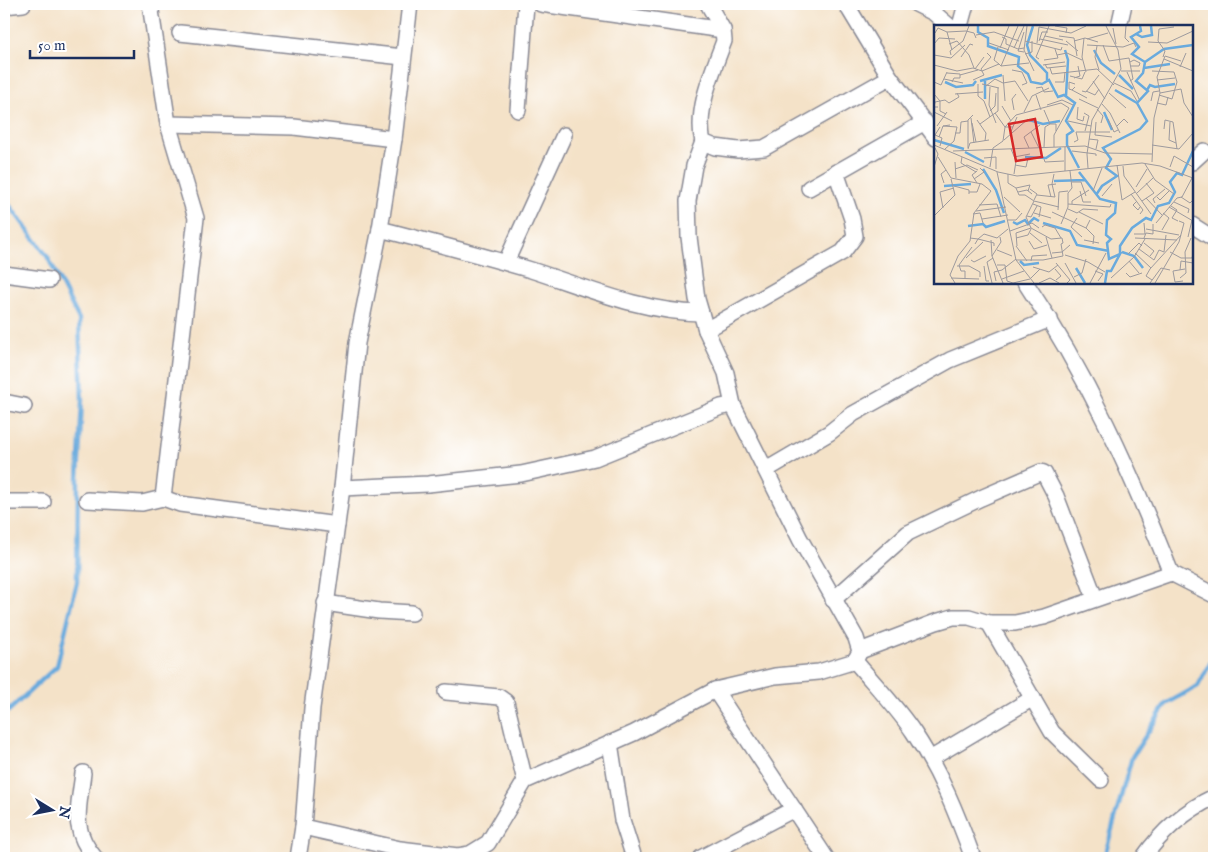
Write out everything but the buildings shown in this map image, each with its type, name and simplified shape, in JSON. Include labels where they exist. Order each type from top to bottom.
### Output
[{"type":"street","points":[[4,6],[23,4]]},
{"type":"street","points":[[150,4],[168,124],[196,218],[163,498]]},
{"type":"street","points":[[298,858],[303,827],[312,708],[342,488],[356,343],[380,229],[394,139],[410,4]]},
{"type":"street","points":[[518,110],[526,4]]},
{"type":"street","points":[[541,4],[723,30]]},
{"type":"street","points":[[708,4],[723,30],[724,41],[701,114],[700,132],[703,142],[694,166],[688,201],[689,237],[701,313],[706,330],[726,373],[734,405],[833,600],[856,638],[857,656],[913,731],[930,759],[950,794],[973,858]]},
{"type":"street","points":[[846,4],[890,77],[934,135]]},
{"type":"street","points":[[916,4],[934,13],[948,25]]},
{"type":"street","points":[[960,25],[966,4]]},
{"type":"street","points":[[1119,25],[1124,4]]},
{"type":"street","points":[[180,33],[404,57]]},
{"type":"street","points":[[703,142],[715,147],[738,150],[764,148],[890,77]]},
{"type":"street","points":[[809,188],[925,122]]},
{"type":"street","points":[[168,124],[294,127],[394,139]]},
{"type":"street","points":[[506,262],[564,135]]},
{"type":"street","points":[[1193,161],[1204,151]]},
{"type":"street","points":[[706,330],[844,252],[855,236],[852,219],[836,172]]},
{"type":"street","points":[[1193,226],[1214,239]]},
{"type":"street","points":[[380,229],[506,262],[641,306],[676,312],[701,313]]},
{"type":"street","points":[[4,274],[48,280]]},
{"type":"street","points":[[1027,284],[1050,319],[1095,398],[1130,472],[1171,573],[1214,595]]},
{"type":"street","points":[[766,470],[829,433],[853,414],[950,360],[1050,319]]},
{"type":"street","points":[[4,402],[24,406]]},
{"type":"street","points":[[342,488],[428,484],[521,474],[595,458],[721,407],[734,405]]},
{"type":"street","points":[[833,600],[908,534],[981,498],[1041,472],[1044,473],[1056,496],[1095,598]]},
{"type":"street","points":[[87,500],[142,503],[163,498],[180,504],[337,525]]},
{"type":"street","points":[[4,502],[43,502]]},
{"type":"street","points":[[303,827],[400,849],[464,856],[480,849],[488,842],[525,781],[634,733],[715,690],[775,676],[819,672],[936,622],[953,617],[970,617],[989,623],[1015,622],[1044,617],[1171,573]]},
{"type":"street","points":[[325,603],[379,611],[412,613]]},
{"type":"street","points":[[989,623],[1052,732],[1101,780]]},
{"type":"street","points":[[715,690],[826,858]]},
{"type":"street","points":[[446,692],[498,697],[506,702],[525,781]]},
{"type":"street","points":[[930,759],[1033,698]]},
{"type":"street","points":[[610,744],[622,820],[634,858]]},
{"type":"street","points":[[83,774],[77,826],[86,847],[95,858]]},
{"type":"street","points":[[1143,858],[1166,830],[1193,806],[1214,797]]},
{"type":"street","points":[[701,858],[794,809]]},
{"type":"waterway","points":[[4,198],[47,256],[79,319],[82,400],[78,479],[77,582],[57,666],[4,715]]},
{"type":"waterway","points":[[1104,858],[1132,757],[1166,704],[1198,686],[1214,656]]}]
